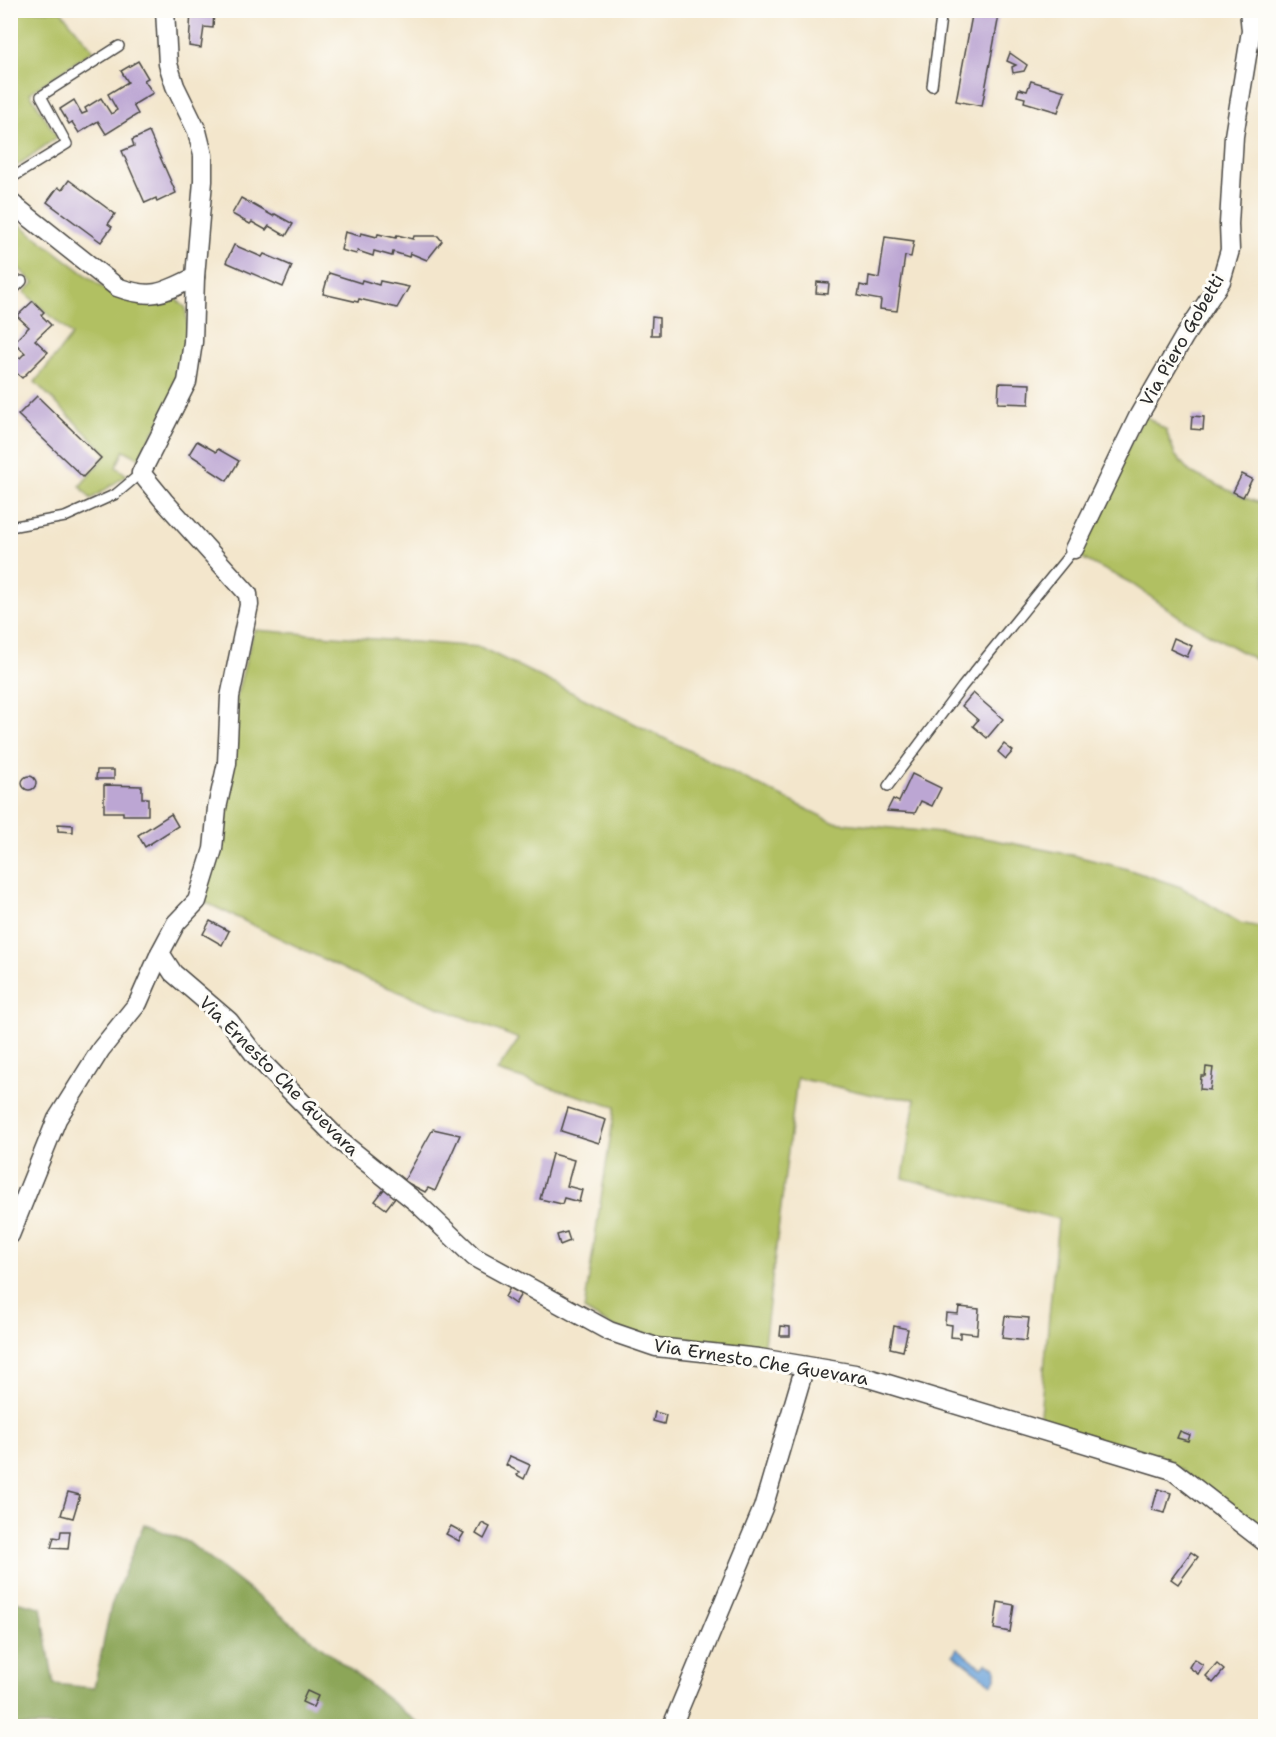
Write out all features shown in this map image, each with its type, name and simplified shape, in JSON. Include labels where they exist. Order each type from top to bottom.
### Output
[{"type":"street","points":[[10,1235],[57,1119],[101,1049],[138,1003],[176,923],[197,901],[213,849],[217,808],[227,763],[230,697],[249,605],[248,594],[141,473],[187,382],[193,342],[195,277],[203,181],[202,155],[197,131],[175,86],[168,64],[165,10]]},
{"type":"street","name":"Via Piero Gobetti","points":[[1074,549],[1139,416],[1184,337],[1221,281],[1230,250],[1229,224],[1234,136],[1251,31],[1249,10]]},
{"type":"street","points":[[10,202],[117,287],[132,293],[149,295],[168,291],[195,277]]},
{"type":"street","name":"Via Ernesto Che Guevara","points":[[160,953],[173,974],[230,1021],[255,1055],[340,1141],[416,1202],[474,1257],[609,1331],[657,1347],[759,1358],[866,1377],[1172,1470],[1266,1543]]},
{"type":"street","points":[[672,1726],[763,1508],[805,1366]]},
{"type":"lane","points":[[932,86],[942,10]]},
{"type":"lane","points":[[10,179],[67,144],[41,96],[119,46]]},
{"type":"lane","points":[[10,293],[22,281]]},
{"type":"lane","points":[[10,527],[65,517],[116,494],[141,473]]},
{"type":"lane","points":[[888,786],[962,687],[1074,549]]},
{"type":"green space","points":[[11,10],[61,11],[93,50],[30,93],[57,137],[11,170]]},
{"type":"green space","points":[[10,217],[110,293],[143,303],[176,299],[186,308],[188,336],[181,383],[139,458],[124,450],[116,467],[127,475],[91,499],[80,486],[107,454],[35,382],[72,335],[24,292],[34,283],[11,261]]},
{"type":"green space","points":[[1144,415],[1166,430],[1175,455],[1190,472],[1265,505],[1265,665],[1183,619],[1129,582],[1083,559],[1077,553]]},
{"type":"green space","points":[[254,630],[480,647],[833,822],[979,837],[1072,855],[1124,868],[1181,887],[1240,923],[1265,928],[1265,1536],[1180,1469],[1039,1425],[1058,1219],[903,1178],[915,1099],[878,1096],[797,1078],[763,1352],[658,1341],[611,1326],[584,1310],[615,1107],[497,1071],[519,1039],[354,974],[205,902],[237,694]]},
{"type":"green space","points":[[144,1524],[188,1542],[422,1726],[11,1726],[11,1600],[41,1607],[54,1684],[94,1688],[111,1606]]},
{"type":"water","points":[[957,1648],[982,1667],[987,1663],[996,1668],[996,1679],[992,1684],[953,1654]]},
{"type":"building","points":[[191,10],[214,10],[213,28],[204,27],[201,48],[189,46]]},
{"type":"building","points":[[973,10],[1000,10],[982,106],[956,101]]},
{"type":"building","points":[[1010,53],[1027,65],[1024,71],[1013,73],[1012,67],[1016,65],[1007,61]]},
{"type":"building","points":[[138,61],[148,78],[144,80],[153,93],[133,105],[138,114],[106,134],[98,121],[79,133],[72,122],[69,124],[60,109],[74,100],[82,114],[87,112],[85,108],[101,98],[111,114],[117,110],[108,94],[128,82],[121,71]]},
{"type":"building","points":[[1031,81],[1065,91],[1058,112],[1024,102],[1025,98],[1017,96],[1019,89],[1027,91]]},
{"type":"building","points":[[149,132],[176,193],[157,202],[156,198],[145,203],[122,151],[134,146],[132,140]]},
{"type":"building","points":[[69,180],[115,214],[108,224],[112,227],[101,242],[47,202],[58,187],[62,190]]},
{"type":"building","points":[[241,198],[293,224],[286,236],[269,226],[266,230],[232,214]]},
{"type":"building","points":[[345,232],[360,236],[361,233],[396,238],[397,235],[413,239],[414,236],[438,236],[442,241],[427,260],[410,253],[409,257],[393,252],[392,256],[374,251],[373,256],[358,251],[356,254],[341,250]]},
{"type":"building","points":[[885,237],[914,241],[911,257],[905,256],[897,311],[880,309],[881,300],[858,296],[860,285],[868,287],[869,276],[879,278]]},
{"type":"building","points":[[234,245],[292,266],[283,287],[226,262]]},
{"type":"building","points":[[329,273],[361,283],[362,280],[379,285],[380,281],[409,287],[397,308],[359,299],[358,302],[323,294]]},
{"type":"building","points":[[817,282],[829,283],[828,294],[816,293]]},
{"type":"building","points":[[33,301],[44,312],[41,315],[51,325],[35,340],[48,352],[22,378],[10,367],[10,349],[20,358],[25,353],[14,342],[29,327],[17,316]]},
{"type":"building","points":[[652,317],[659,318],[659,335],[651,335]]},
{"type":"building","points":[[999,383],[1030,384],[1029,404],[998,403]]},
{"type":"building","points":[[37,396],[101,458],[83,477],[18,415]]},
{"type":"building","points":[[1192,416],[1204,417],[1203,430],[1191,429]]},
{"type":"building","points":[[197,441],[216,452],[218,449],[239,461],[227,481],[189,454]]},
{"type":"building","points":[[1242,474],[1252,479],[1243,497],[1233,492]]},
{"type":"building","points":[[1174,638],[1192,646],[1187,657],[1170,649]]},
{"type":"building","points":[[973,693],[1003,719],[987,738],[973,726],[978,720],[962,706]]},
{"type":"building","points":[[1004,744],[1013,751],[1006,759],[998,752]]},
{"type":"building","points":[[97,770],[114,770],[114,779],[96,779]]},
{"type":"building","points":[[912,774],[941,788],[932,806],[921,801],[915,813],[887,811],[893,799],[899,802]]},
{"type":"building","points":[[29,776],[34,778],[36,783],[34,788],[29,790],[24,788],[22,783],[24,778]]},
{"type":"building","points":[[104,785],[142,786],[142,798],[148,798],[148,815],[104,812]]},
{"type":"building","points":[[171,814],[178,826],[145,847],[138,835]]},
{"type":"building","points":[[58,824],[73,825],[73,832],[58,831]]},
{"type":"building","points":[[210,921],[229,931],[222,945],[203,934]]},
{"type":"building","points":[[1206,1067],[1213,1068],[1210,1090],[1200,1089],[1201,1076],[1205,1076]]},
{"type":"building","points":[[568,1108],[606,1120],[599,1143],[561,1131]]},
{"type":"building","points":[[433,1129],[460,1135],[435,1191],[428,1188],[425,1192],[404,1181]]},
{"type":"building","points":[[552,1154],[574,1160],[567,1186],[582,1190],[579,1202],[564,1198],[562,1204],[540,1199]]},
{"type":"building","points":[[385,1188],[396,1196],[386,1209],[375,1201]]},
{"type":"building","points":[[567,1232],[570,1241],[560,1245],[557,1235]]},
{"type":"building","points":[[510,1288],[521,1294],[515,1304],[505,1297]]},
{"type":"building","points":[[959,1307],[979,1309],[977,1334],[960,1332],[960,1338],[951,1337],[952,1325],[945,1324],[946,1313],[958,1314]]},
{"type":"building","points":[[1005,1316],[1029,1318],[1026,1341],[1002,1338]]},
{"type":"building","points":[[781,1326],[790,1327],[790,1336],[780,1336]]},
{"type":"building","points":[[894,1326],[908,1329],[903,1351],[890,1348]]},
{"type":"building","points":[[655,1412],[666,1415],[664,1424],[653,1421]]},
{"type":"building","points":[[1180,1431],[1190,1435],[1188,1441],[1177,1438]]},
{"type":"building","points":[[510,1456],[530,1465],[524,1479],[517,1475],[519,1472],[506,1465]]},
{"type":"building","points":[[1158,1489],[1171,1493],[1165,1513],[1152,1510]]},
{"type":"building","points":[[68,1492],[80,1495],[73,1518],[61,1515]]},
{"type":"building","points":[[482,1523],[490,1527],[484,1539],[476,1534]]},
{"type":"building","points":[[451,1526],[464,1533],[459,1541],[446,1534]]},
{"type":"building","points":[[61,1531],[70,1531],[68,1549],[51,1548],[54,1537],[60,1538]]},
{"type":"building","points":[[1191,1552],[1198,1557],[1178,1584],[1171,1579]]},
{"type":"building","points":[[998,1602],[1014,1605],[1010,1632],[994,1629]]},
{"type":"building","points":[[1194,1659],[1203,1665],[1198,1674],[1189,1667]]},
{"type":"building","points":[[1217,1664],[1224,1670],[1213,1683],[1206,1676]]},
{"type":"building","points":[[307,1691],[318,1696],[313,1707],[302,1702]]}]
